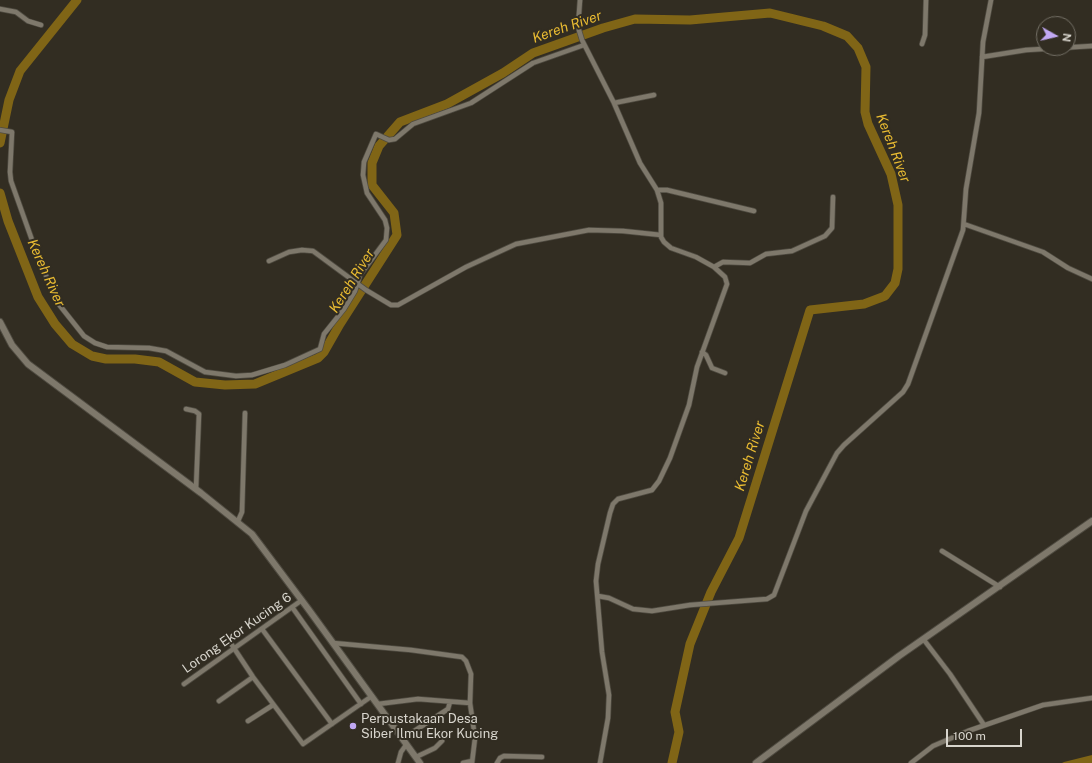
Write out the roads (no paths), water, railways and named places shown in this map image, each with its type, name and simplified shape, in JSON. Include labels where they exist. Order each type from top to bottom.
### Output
[{"type":"street","points":[[580,0],[578,21],[584,45],[614,104],[640,163],[657,190],[660,203],[660,235],[664,242],[671,248],[696,257],[714,267],[725,277],[727,284],[702,352],[689,405],[660,481],[652,490],[621,497],[613,504],[598,564],[596,581],[603,664],[609,695],[609,712],[600,763]]},
{"type":"street","points":[[922,44],[925,35],[926,0]]},
{"type":"street","points":[[598,596],[609,598],[629,608],[645,610],[767,599],[775,594],[806,511],[837,453],[844,445],[884,411],[907,386],[937,299],[960,242],[964,224],[966,189],[979,113],[982,57],[991,0]]},
{"type":"street","points":[[0,9],[16,12],[28,21],[41,25]]},
{"type":"street","points":[[0,130],[12,132],[11,181],[45,275],[63,310],[84,336],[95,343],[107,347],[149,348],[166,352],[196,369],[213,374],[236,376],[261,373],[285,365],[320,350],[324,334],[344,309],[359,285],[360,275],[381,247],[387,235],[385,220],[367,193],[363,175],[364,162],[369,147],[376,134],[389,140],[396,139],[413,124],[471,102],[533,63],[584,45]]},
{"type":"street","points":[[982,57],[1026,50],[1092,46]]},
{"type":"street","points":[[614,104],[654,95]]},
{"type":"street","points":[[657,190],[667,190],[754,211]]},
{"type":"street","points":[[714,267],[723,262],[750,263],[766,254],[792,251],[825,236],[832,228],[833,197]]},
{"type":"street","points":[[964,224],[1042,252],[1068,268],[1092,278]]},
{"type":"street","points":[[269,261],[289,252],[311,250],[366,290],[391,305],[400,305],[466,267],[516,244],[589,230],[623,231],[660,235]]},
{"type":"street","points":[[0,322],[12,345],[28,364],[196,489],[238,522],[256,539],[378,704],[417,761],[442,741]]},
{"type":"street","points":[[702,352],[706,355],[712,368],[725,373]]},
{"type":"street","points":[[186,408],[197,412],[198,414],[196,489]]},
{"type":"street","points":[[238,522],[242,512],[244,413]]},
{"type":"street","points":[[756,763],[878,672],[1092,521]]},
{"type":"street","points":[[942,551],[1000,587]]},
{"type":"street","name":"Lorong Ekor Kucing 6","points":[[184,684],[302,600]]},
{"type":"street","points":[[292,607],[361,704]]},
{"type":"street","points":[[262,628],[332,724]]},
{"type":"street","points":[[226,636],[253,677],[303,744],[372,696]]},
{"type":"street","points":[[924,640],[950,674],[984,726]]},
{"type":"street","points":[[333,643],[460,655],[466,661],[471,674],[470,703],[475,738],[472,762],[463,763]]},
{"type":"street","points":[[219,701],[253,677]]},
{"type":"street","points":[[911,763],[933,746],[984,726],[1043,705],[1092,698]]},
{"type":"street","points":[[378,704],[410,699],[470,703]]},
{"type":"street","points":[[402,739],[448,709],[450,702]]},
{"type":"street","points":[[248,721],[273,705]]},
{"type":"street","points":[[398,763],[401,752],[406,745]]},
{"type":"street","points":[[497,763],[500,758],[504,756],[542,757]]},
{"type":"waterway","name":"Kereh River","points":[[0,143],[9,100],[20,71],[77,0]]},
{"type":"waterway","name":"Kereh River","points":[[0,193],[8,221],[38,297],[55,324],[72,344],[92,356],[106,359],[135,359],[159,362],[195,382],[225,385],[255,384],[318,358],[324,352],[340,324],[397,235],[394,213],[372,185],[372,163],[379,146],[400,122],[447,104],[503,73],[533,53],[603,28],[635,19],[690,20],[770,13],[823,26],[847,36],[858,48],[866,67],[865,112],[868,124],[891,174],[898,205],[898,269],[895,283],[885,296],[864,304],[810,310],[739,538],[711,592],[690,644],[675,712],[679,732],[672,763]]},
{"type":"place","name":"Perpustakaan Desa Siber Ilmu Ekor Kucing","points":[[353,726]]}]
